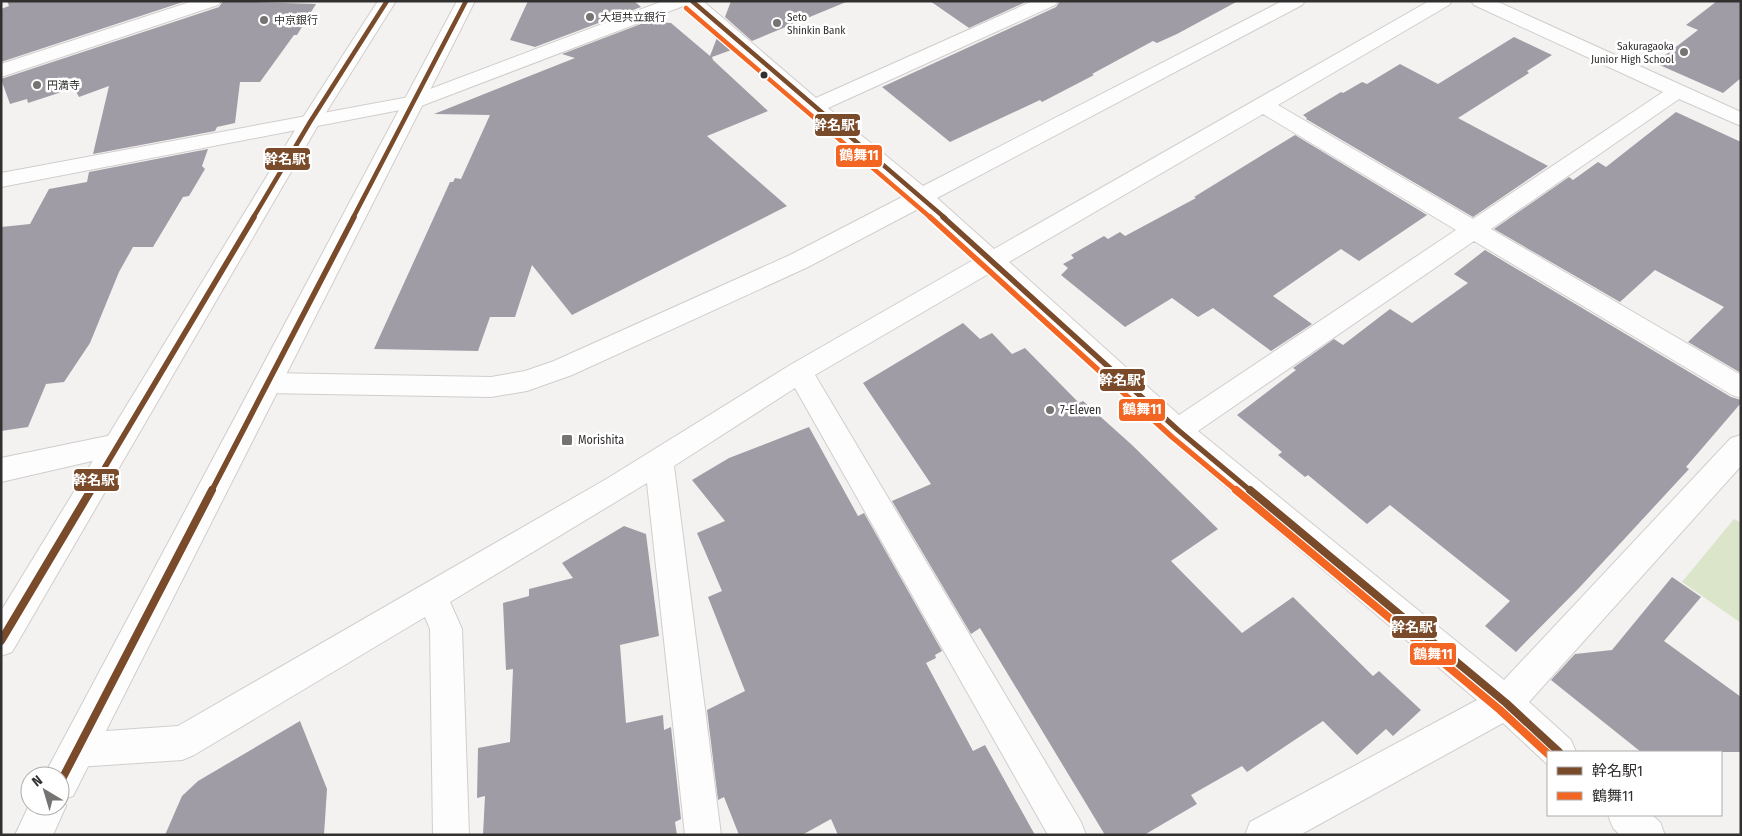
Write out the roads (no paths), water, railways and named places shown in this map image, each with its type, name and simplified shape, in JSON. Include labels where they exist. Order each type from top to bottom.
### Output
[{"type":"main road","points":[[1,71],[212,1]]},
{"type":"main road","points":[[1,641],[310,122],[387,1]]},
{"type":"main road","points":[[69,766],[466,1]]},
{"type":"main road","points":[[1,180],[414,102],[680,1]]},
{"type":"main road","points":[[692,1],[814,107],[924,198],[1178,430],[1506,703],[1558,751]]},
{"type":"main road","points":[[814,107],[1049,1]]},
{"type":"main road","points":[[267,383],[491,387],[527,381],[564,368],[667,323],[799,261],[924,198],[1296,1]]},
{"type":"main road","points":[[77,750],[182,743],[432,598],[659,460],[799,372],[990,260],[1264,106],[1443,1]]},
{"type":"main road","points":[[1480,1],[1741,120]]},
{"type":"main road","points":[[1178,430],[1678,91]]},
{"type":"main road","points":[[1264,106],[1741,388]]},
{"type":"main road","points":[[799,372],[1068,835]]},
{"type":"main road","points":[[1,470],[117,445]]},
{"type":"main road","points":[[1263,835],[1506,703],[1741,446]]},
{"type":"main road","points":[[659,460],[703,835]]},
{"type":"main road","points":[[432,598],[446,629],[451,835]]},
{"type":"main road","points":[[33,835],[43,816]]},
{"type":"main road","points":[[1627,816],[1647,835]]},
{"type":"place","name":"大垣共立銀行","points":[[590,17]]},
{"type":"place","name":"中京銀行","points":[[264,20]]},
{"type":"place","name":"Seto Shinkin Bank","points":[[777,23]]},
{"type":"place","name":"Sakuragaoka Junior High School","points":[[1684,52]]},
{"type":"place","name":"円満寺","points":[[37,85]]},
{"type":"place","name":"7-Eleven","points":[[1050,410]]},
{"type":"place","name":"Morishita","points":[[567,440]]}]
